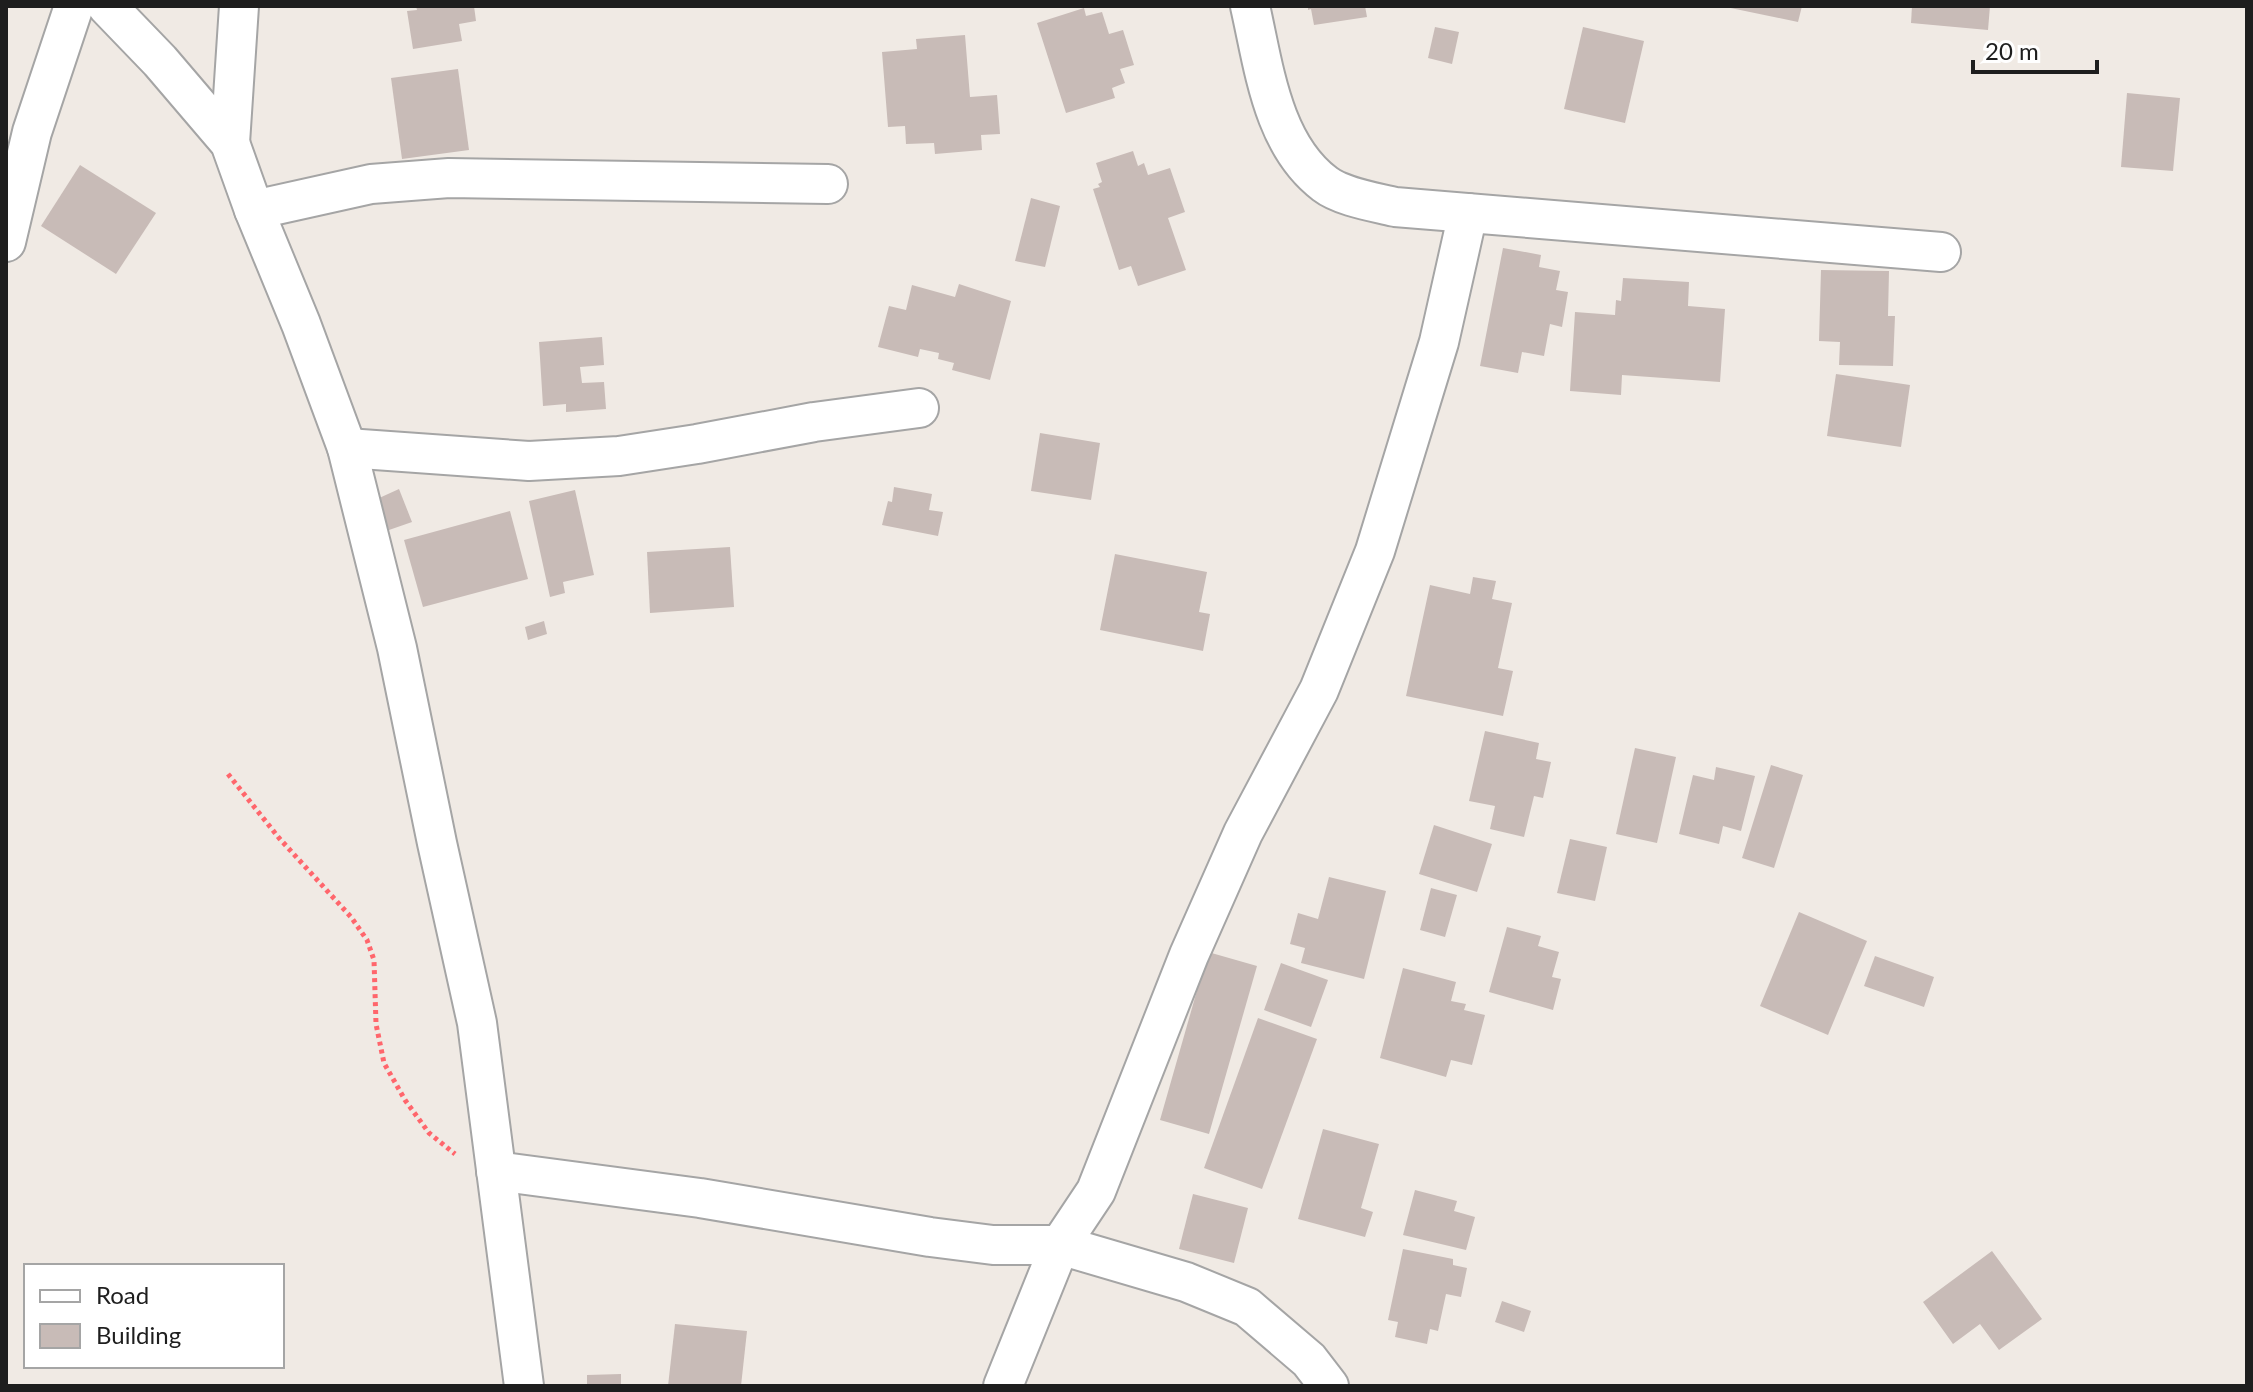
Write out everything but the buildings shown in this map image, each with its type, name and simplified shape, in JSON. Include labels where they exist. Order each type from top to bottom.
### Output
[{"type":"street","points":[[6,242],[32,132],[74,6]]},
{"type":"street","points":[[107,6],[160,61],[230,143],[347,448],[397,648],[477,1023],[524,1386]]},
{"type":"street","points":[[230,143],[239,6]]},
{"type":"street","points":[[1250,6],[1274,109],[1299,158],[1327,186],[1358,198],[1395,207],[1941,252]]},
{"type":"street","points":[[254,210],[371,184],[449,178],[828,184]]},
{"type":"street","points":[[1003,1386],[1060,1245],[1096,1191],[1189,955],[1243,833],[1319,690],[1375,551],[1439,342],[1468,213]]},
{"type":"street","points":[[347,448],[529,461],[619,456],[814,422],[919,408]]},
{"type":"street","points":[[496,1171],[700,1198],[930,1237],[993,1245],[1060,1245],[1186,1282],[1247,1307],[1309,1360],[1329,1386]]},
{"type":"path","points":[[228,774],[279,838],[351,917],[367,940],[374,960],[376,1024],[384,1063],[405,1100],[429,1133],[462,1160],[496,1171]]}]
